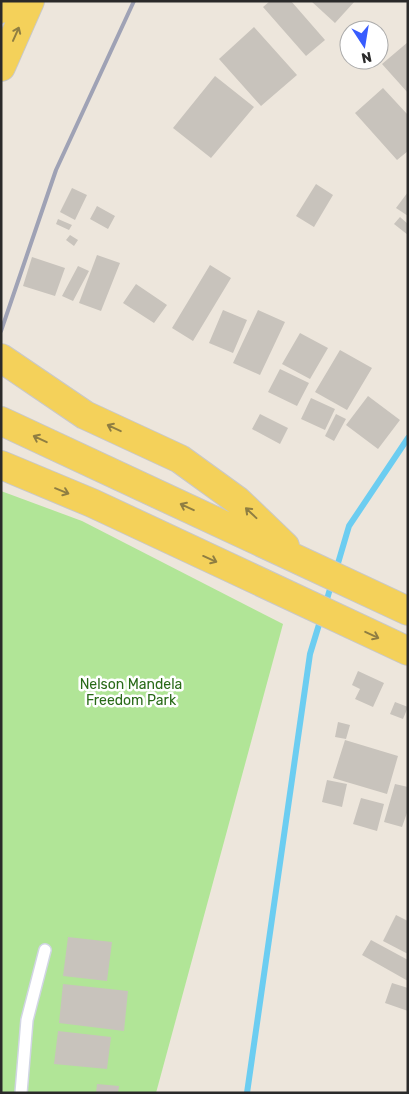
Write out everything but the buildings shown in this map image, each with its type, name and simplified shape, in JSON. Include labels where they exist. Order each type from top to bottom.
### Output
[{"type":"main road","points":[[1,9],[5,1]]},
{"type":"main road","points":[[1,67],[30,1]]},
{"type":"main road","points":[[1,358],[85,415],[180,459],[238,501],[304,563]]},
{"type":"main road","points":[[1,421],[408,611]]},
{"type":"main road","points":[[1,466],[92,503],[408,651]]},
{"type":"lane","points":[[21,1093],[27,1020],[45,950]]},
{"type":"green space","name":"Nelson Mandela Freedom Park","points":[[1,491],[82,521],[283,624],[156,1093],[1,1093]]},
{"type":"waterway","points":[[336,570],[349,526],[408,438]]},
{"type":"waterway","points":[[325,606],[332,582]]},
{"type":"waterway","points":[[247,1093],[310,654],[321,618]]},
{"type":"railway","points":[[1,331],[56,170],[134,1]]}]
